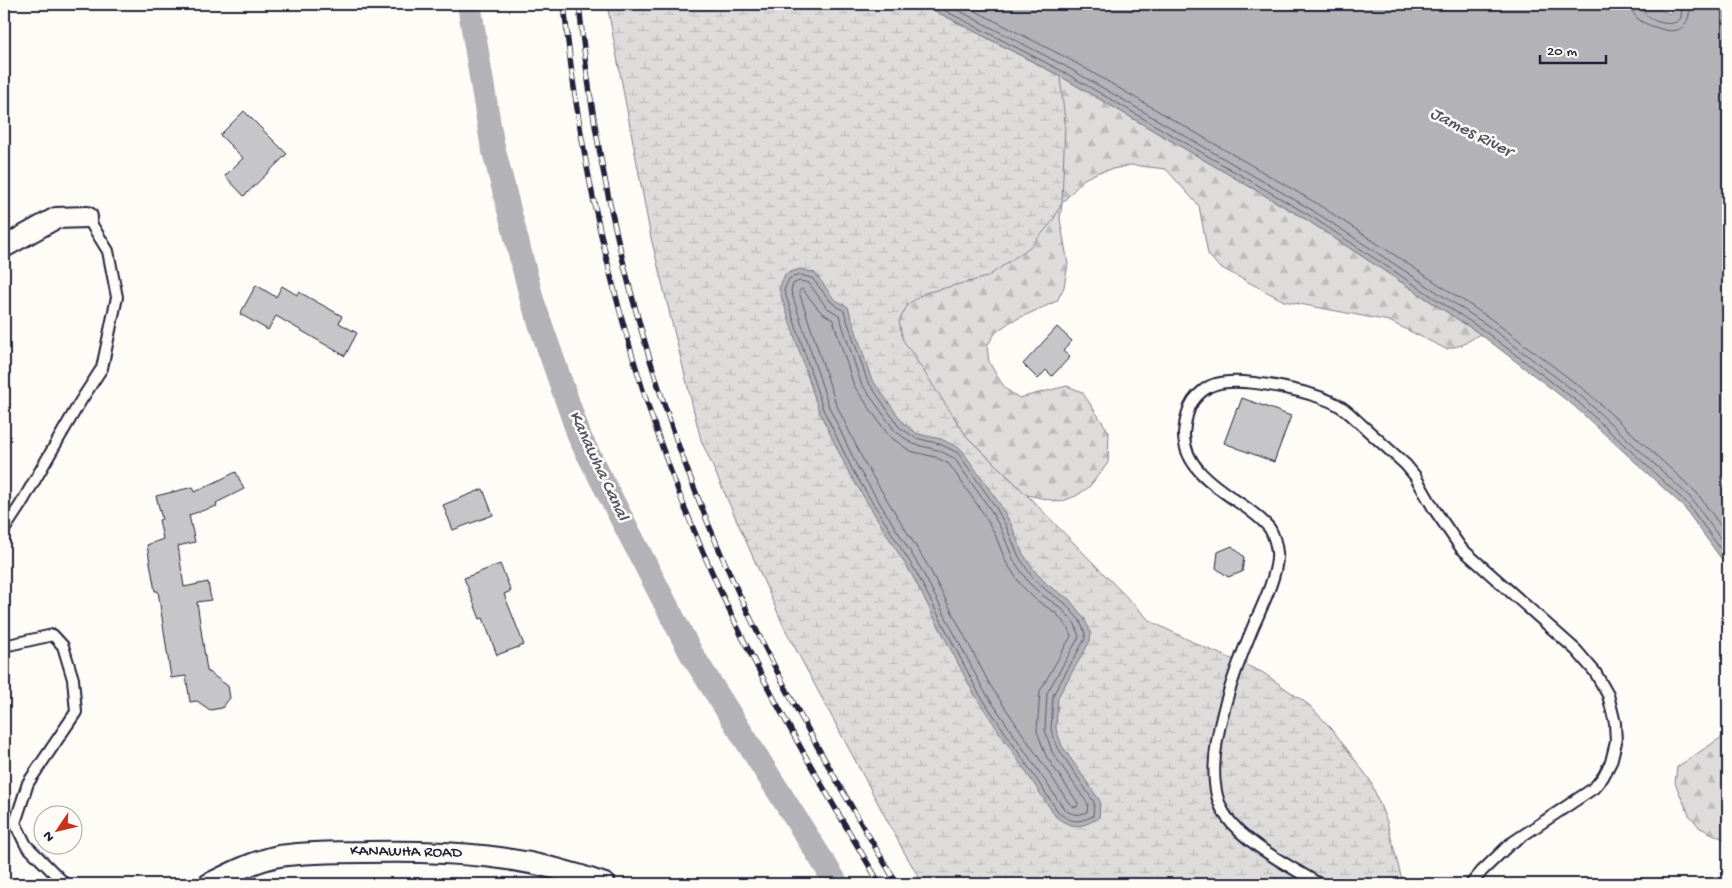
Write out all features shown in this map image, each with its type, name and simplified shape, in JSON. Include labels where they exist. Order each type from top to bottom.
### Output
[{"type":"street","points":[[4,247],[56,218],[87,217]]},
{"type":"street","name":"KANAWHA ROAD","points":[[209,884],[244,866],[278,857],[312,853],[385,852],[455,853],[513,859],[551,866],[605,884]]},
{"type":"lane","points":[[4,530],[102,368],[117,297],[108,251],[87,217]]},
{"type":"lane","points":[[1319,884],[1250,840],[1224,814],[1218,796],[1214,773],[1214,758],[1224,707],[1241,656],[1266,598],[1277,556],[1275,540],[1270,528],[1260,518],[1213,484],[1195,467],[1188,455],[1184,440],[1185,422],[1192,402],[1204,390],[1214,384],[1228,381],[1300,390],[1323,397],[1341,407],[1406,465],[1461,548],[1576,650],[1595,672],[1608,695],[1615,723],[1616,742],[1611,762],[1604,777],[1582,797],[1510,844],[1471,884]]},
{"type":"lane","points":[[4,646],[53,635],[63,646],[73,679],[76,712],[28,783],[15,824],[26,844],[65,884]]},
{"type":"green space","points":[[607,4],[922,4],[1060,76],[1065,122],[1062,203],[1052,222],[1030,247],[987,277],[925,293],[908,304],[899,321],[903,340],[967,437],[1027,495],[1150,621],[1199,645],[1262,672],[1309,705],[1332,729],[1370,780],[1387,822],[1403,884],[923,884],[785,629],[701,440],[651,238]]},
{"type":"green space","points":[[922,4],[1060,76],[1307,220],[1480,334],[1462,345],[1446,349],[1389,321],[1284,301],[1218,266],[1208,254],[1199,206],[1166,169],[1131,165],[1099,172],[1084,179],[1062,203],[1060,219],[1068,264],[1064,287],[1057,301],[1010,322],[996,332],[987,346],[989,362],[997,376],[1006,389],[1019,398],[1067,386],[1082,392],[1109,432],[1108,463],[1089,487],[1076,496],[1060,502],[1027,495],[967,437],[871,378]]},
{"type":"green space","points":[[1728,733],[1728,841],[1700,828],[1689,815],[1675,783],[1677,767]]},
{"type":"water","name":"James River","points":[[922,4],[1645,4],[1671,14],[1671,4],[1728,4],[1728,568],[1683,506],[1574,406],[1480,334],[1307,220],[1060,76]]},
{"type":"water","points":[[800,269],[815,273],[834,299],[848,307],[871,378],[904,424],[918,434],[941,439],[961,449],[999,503],[1011,524],[1023,554],[1037,574],[1049,586],[1069,599],[1084,618],[1091,633],[1090,641],[1058,697],[1056,729],[1062,746],[1100,801],[1099,818],[1087,824],[1077,826],[1067,824],[1056,817],[974,694],[912,575],[849,473],[819,411],[779,289],[785,274]]},
{"type":"building","points":[[244,111],[287,154],[244,196],[225,176],[243,158],[220,135]]},
{"type":"building","points":[[256,285],[276,297],[282,286],[297,295],[299,292],[342,316],[339,323],[357,333],[345,356],[276,316],[268,330],[240,314]]},
{"type":"building","points":[[1057,327],[1072,341],[1063,351],[1070,357],[1052,376],[1046,370],[1038,379],[1023,364]]},
{"type":"building","points":[[1242,398],[1291,416],[1274,462],[1224,443]]},
{"type":"building","points":[[236,472],[244,489],[216,503],[217,506],[189,515],[195,542],[178,546],[184,587],[208,582],[211,600],[197,602],[207,671],[228,686],[230,698],[222,708],[210,710],[197,701],[190,702],[186,676],[171,678],[158,591],[155,591],[147,545],[163,539],[159,520],[162,519],[156,496],[193,487],[195,492]]},
{"type":"building","points":[[483,489],[493,515],[453,530],[443,505]]},
{"type":"building","points":[[1232,546],[1244,557],[1242,572],[1228,577],[1216,568],[1218,552]]},
{"type":"building","points":[[500,564],[511,591],[504,594],[524,645],[497,655],[483,618],[480,619],[464,578]]},
{"type":"waterway","name":"Kanawha Canal","points":[[469,4],[492,143],[532,300],[580,438],[691,653],[837,884]]},
{"type":"railway","points":[[564,4],[585,155],[600,231],[640,382],[665,455],[723,597],[759,670],[838,813],[880,884]]},
{"type":"railway","points":[[579,4],[597,136],[625,268],[642,333],[684,461],[728,570],[772,662],[820,752],[897,884]]}]
